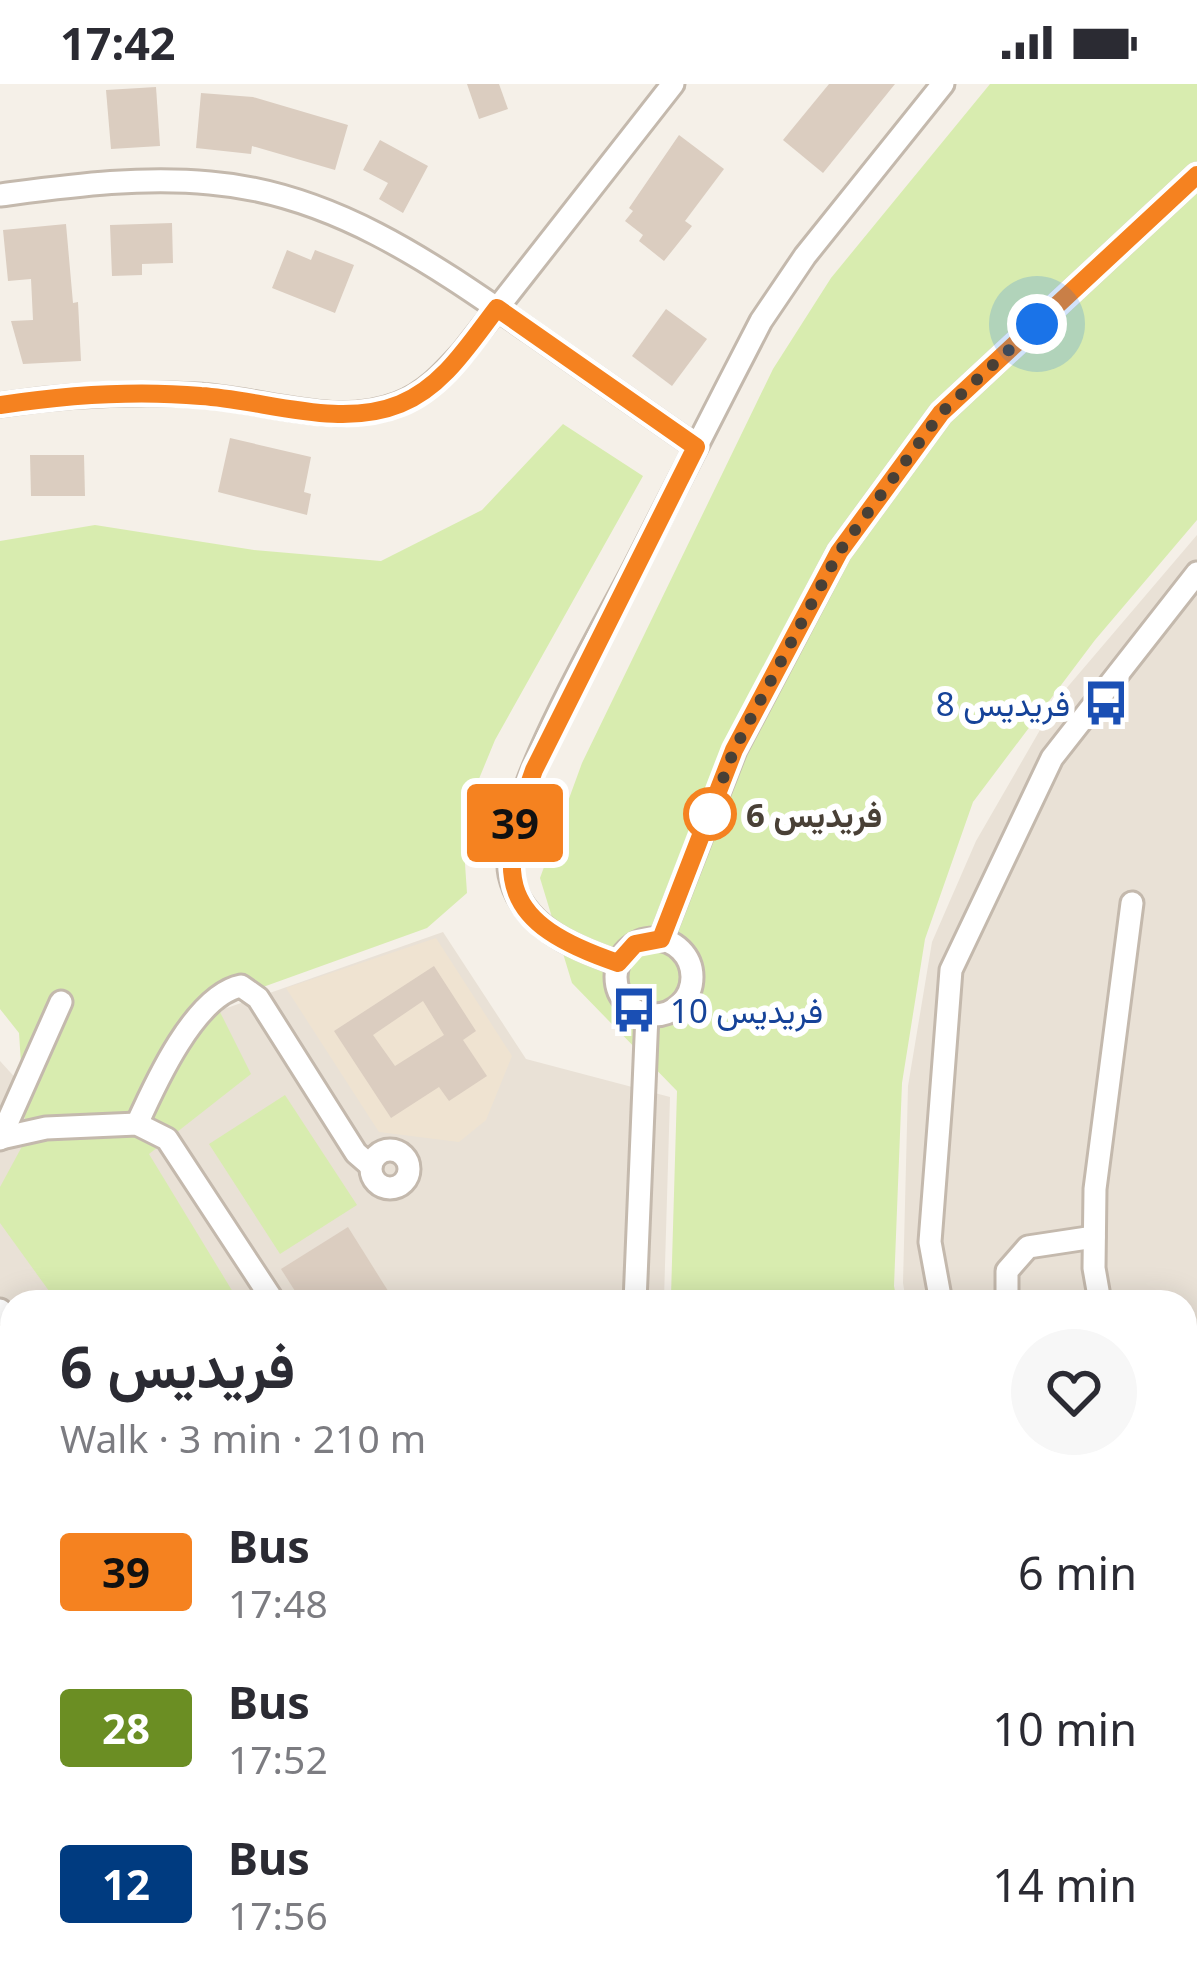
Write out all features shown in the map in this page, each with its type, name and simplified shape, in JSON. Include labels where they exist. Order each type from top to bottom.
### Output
[{"type":"street","points":[[0,405],[112,394],[196,395],[323,413],[364,413],[400,404],[430,387],[464,352],[673,84]]},
{"type":"street","points":[[618,963],[576,949],[536,920],[520,900],[510,875],[510,850],[534,770],[761,321],[944,84]]},
{"type":"street","points":[[661,939],[734,750],[839,552],[941,413],[1197,175]]},
{"type":"street","points":[[0,195],[162,180],[214,183],[283,195],[348,218],[497,308],[696,447]]},
{"type":"street","points":[[939,1290],[930,1242],[951,970],[1052,758],[1197,573]]},
{"type":"street","points":[[1099,1290],[1095,1189],[1132,903]]},
{"type":"street","points":[[661,939],[689,960],[692,984],[688,996],[670,1012],[646,1014],[624,1001],[616,976],[618,963],[635,944],[661,939]]},
{"type":"street","points":[[137,1124],[191,1024],[221,994],[241,986],[258,998],[356,1154],[371,1166]]},
{"type":"street","points":[[0,1138],[62,1002]]},
{"type":"street","points":[[635,1290],[646,1014]]},
{"type":"street","points":[[0,1138],[46,1128],[137,1124],[167,1139],[266,1290]]},
{"type":"street","points":[[1007,1290],[1007,1271],[1028,1246],[1094,1237]]},
{"type":"shaded area","points":[[1197,535],[1197,1290],[904,1290],[908,1086],[932,942],[976,841],[1059,697]]},
{"type":"shaded area","points":[[443,932],[526,1059],[670,1097],[664,1290],[0,1290],[0,1061],[49,1115],[224,1009]]},
{"type":"shaded area","points":[[436,938],[512,1056],[486,1120],[459,1142],[379,1132],[286,988]]},
{"type":"green space","points":[[990,84],[1197,84],[1197,520],[1095,640],[973,802],[925,939],[902,1083],[895,1290],[671,1290],[677,1091],[572,983],[540,878],[582,763],[773,369],[831,278]]},
{"type":"green space","points":[[563,424],[643,476],[495,740],[462,820],[467,893],[427,928],[216,1004],[251,1074],[149,1154],[232,1290],[48,1290],[0,1223],[0,1187],[26,1139],[19,1033],[0,1009],[0,541],[95,525],[254,550],[381,561],[482,510]]},
{"type":"green space","points":[[285,1095],[357,1205],[280,1254],[209,1144]]},
{"type":"building","points":[[467,84],[499,84],[508,109],[479,119]]},
{"type":"building","points":[[829,84],[895,84],[823,173],[783,140]]},
{"type":"building","points":[[156,87],[160,146],[111,149],[106,90]]},
{"type":"building","points":[[201,93],[253,97],[348,125],[335,170],[252,146],[251,154],[196,148]]},
{"type":"building","points":[[679,135],[724,169],[685,221],[692,226],[664,261],[639,241],[643,235],[625,221]]},
{"type":"building","points":[[380,140],[428,166],[403,213],[379,199],[388,183],[363,170]]},
{"type":"building","points":[[172,223],[173,263],[142,264],[142,275],[112,276],[110,225]]},
{"type":"building","points":[[66,224],[81,361],[23,364],[11,321],[33,320],[31,279],[8,281],[3,230]]},
{"type":"building","points":[[287,250],[311,260],[315,250],[354,265],[335,313],[272,288]]},
{"type":"building","points":[[666,309],[707,339],[672,386],[632,356]]},
{"type":"building","points":[[230,438],[311,457],[304,492],[311,494],[307,515],[218,492]]},
{"type":"building","points":[[30,455],[84,455],[85,496],[31,496]]},
{"type":"building","points":[[434,966],[476,1031],[463,1040],[487,1076],[449,1101],[439,1087],[391,1118],[334,1031]],"holes":[[[423,1001],[444,1035],[395,1066],[373,1035]]]},
{"type":"building","points":[[348,1227],[387,1290],[294,1290],[281,1269]]},
{"type":"bus line","name":"39","points":[[0,405],[112,394],[196,395],[323,413],[364,413],[400,404],[430,387],[497,308],[696,447],[534,770],[510,850],[510,875],[520,900],[536,920],[576,949],[618,963],[635,944],[661,939],[734,750],[839,552],[941,413],[1197,175]]},
{"type":"place","name":"فريديس 8","points":[[1106,703]]},
{"type":"place","name":"فريديس 6","points":[[710,814]]},
{"type":"place","name":"فريديس 10","points":[[634,1010]]},
{"type":"route","points":[[710,814],[705,826],[734,750],[839,552],[941,413],[1037,324]]}]
